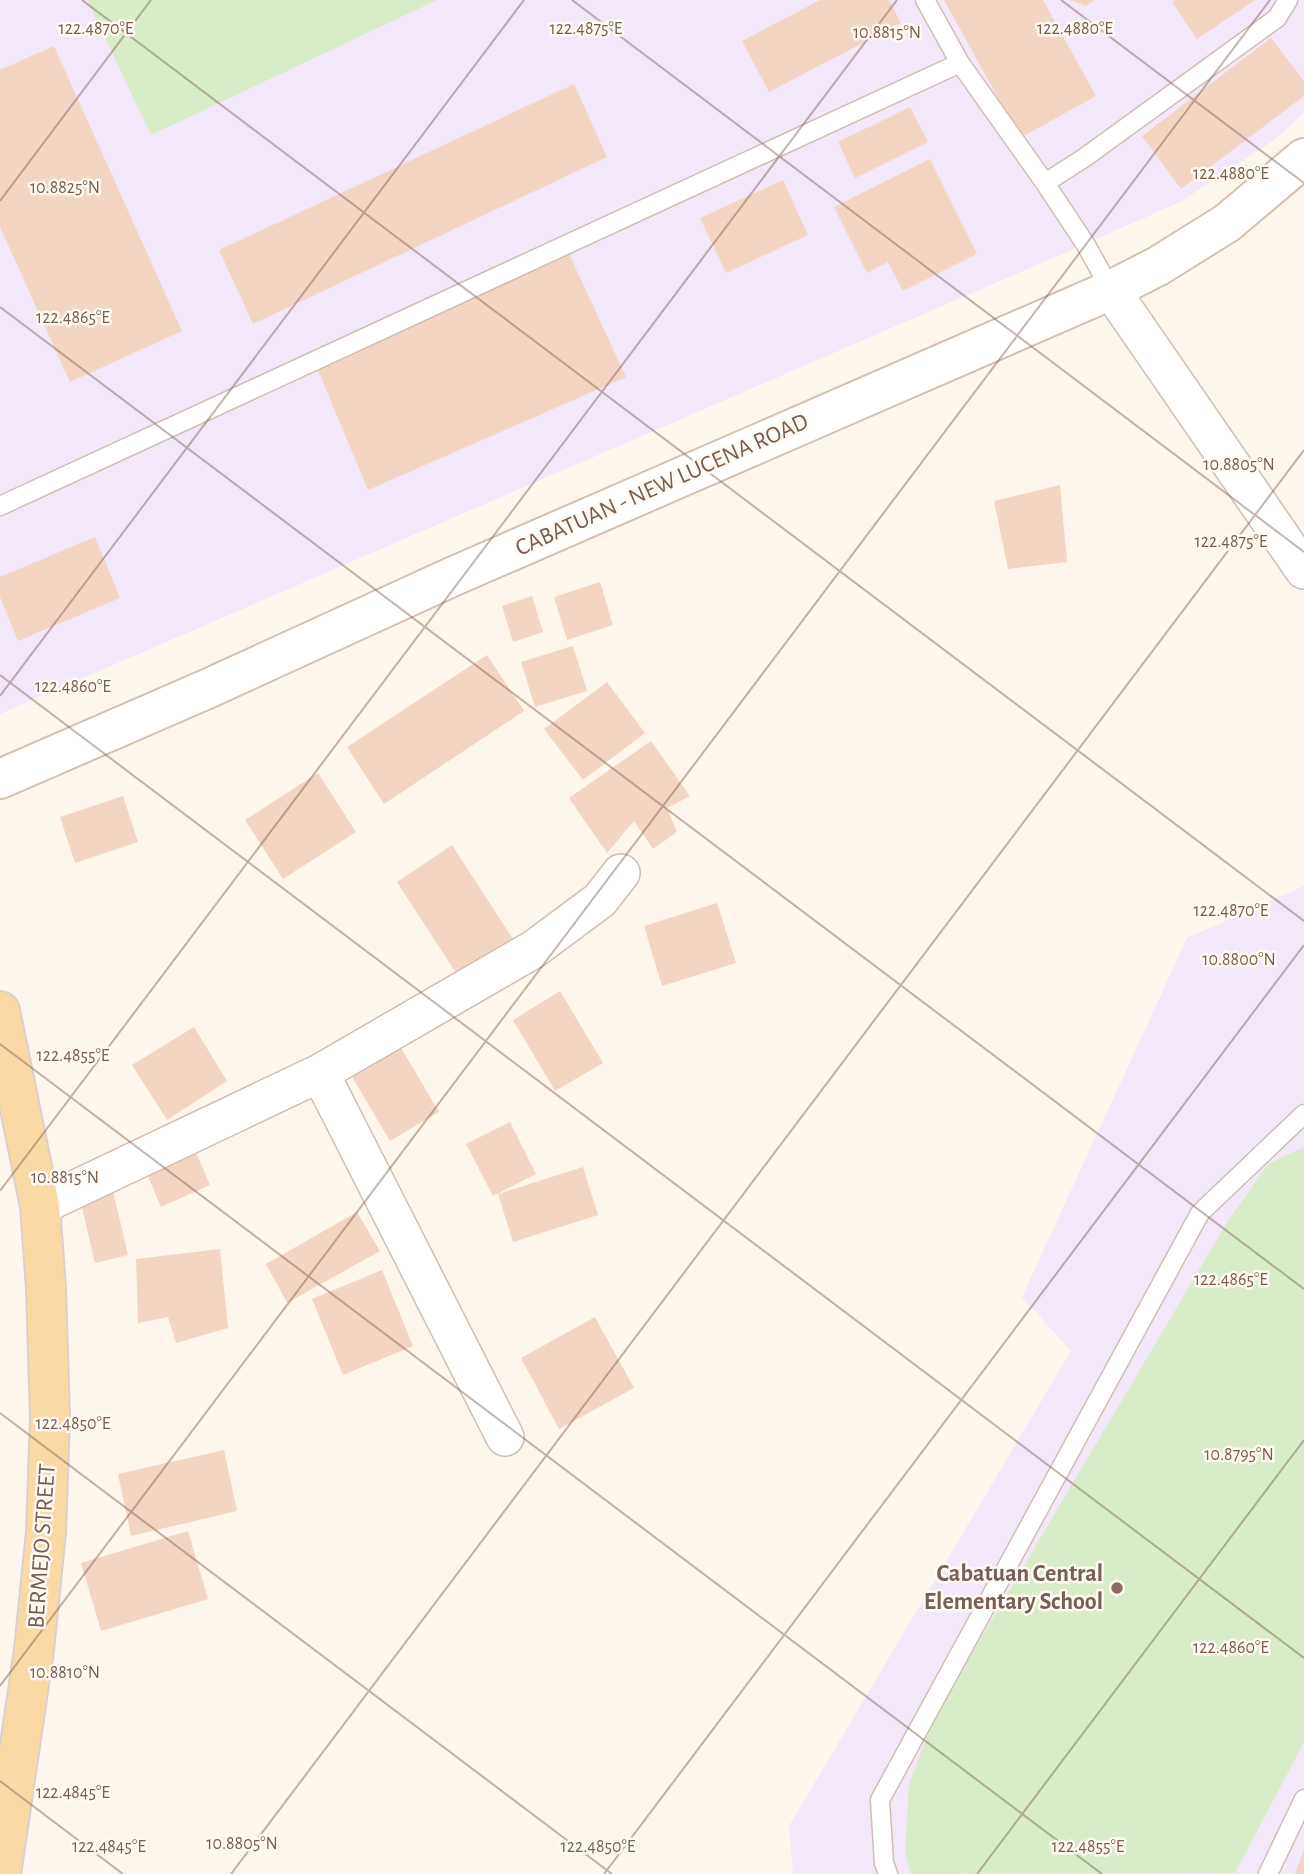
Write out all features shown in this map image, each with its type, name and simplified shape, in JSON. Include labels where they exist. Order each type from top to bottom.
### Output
[{"type":"main road","name":"CABATUAN - NEW LUCENA ROAD","points":[[0,779],[208,689],[454,576],[1111,290],[1158,266],[1227,223],[1304,158]]},
{"type":"main road","name":"BERMEJO STREET","points":[[0,1011],[40,1206],[46,1288],[50,1417],[46,1532],[34,1650],[1,1874]]},
{"type":"street","points":[[1111,290],[1304,570]]},
{"type":"street","points":[[40,1206],[320,1073],[534,949],[600,900],[621,873]]},
{"type":"street","points":[[320,1073],[505,1437]]},
{"type":"lane","points":[[925,0],[960,63],[1045,183],[1086,245],[1111,290]]},
{"type":"lane","points":[[1045,183],[1084,158],[1277,18],[1289,0]]},
{"type":"lane","points":[[0,506],[960,63]]},
{"type":"lane","points":[[888,1874],[884,1863],[880,1800],[1200,1213],[1304,1114]]},
{"type":"lane","points":[[1268,1874],[1304,1799]]},
{"type":"shaded area","points":[[0,0],[1304,0],[1304,112],[1277,138],[1182,201],[0,714]]},
{"type":"shaded area","name":"Cabatuan Central Elementary School","points":[[1304,886],[1304,1874],[793,1874],[789,1826],[1071,1351],[1022,1297],[1187,938]]},
{"type":"green space","points":[[87,0],[437,0],[151,135]]},
{"type":"green space","points":[[1304,1147],[1304,1742],[1235,1873],[911,1874],[905,1854],[909,1784],[935,1716],[1228,1221],[1268,1164]]},
{"type":"building","points":[[820,0],[889,0],[901,23],[769,92],[742,41]]},
{"type":"building","points":[[944,0],[1043,0],[1096,96],[1020,138]]},
{"type":"building","points":[[1069,0],[1094,0],[1086,6]]},
{"type":"building","points":[[1255,0],[1197,39],[1172,2]]},
{"type":"building","points":[[1271,38],[1304,81],[1304,96],[1181,189],[1142,136]]},
{"type":"building","points":[[54,46],[182,331],[70,382],[0,227],[0,70]]},
{"type":"building","points":[[574,84],[607,157],[253,324],[219,250]]},
{"type":"building","points":[[910,107],[928,142],[855,178],[838,142]]},
{"type":"building","points":[[930,159],[977,254],[903,291],[888,262],[867,273],[834,207]]},
{"type":"building","points":[[783,180],[808,235],[726,273],[700,218]]},
{"type":"building","points":[[569,254],[626,377],[368,490],[315,363]]},
{"type":"building","points":[[1060,485],[1067,562],[1008,569],[994,501]]},
{"type":"building","points":[[95,537],[120,598],[18,641],[0,597],[0,577]]},
{"type":"building","points":[[600,582],[613,625],[567,640],[554,597]]},
{"type":"building","points":[[532,596],[543,632],[513,642],[502,606]]},
{"type":"building","points":[[573,646],[587,691],[535,707],[521,662]]},
{"type":"building","points":[[487,655],[524,711],[384,804],[347,747]]},
{"type":"building","points":[[607,682],[645,733],[583,780],[544,729]]},
{"type":"building","points":[[651,741],[690,796],[667,808],[677,832],[653,849],[634,821],[607,853],[569,798]]},
{"type":"building","points":[[318,773],[356,832],[283,879],[245,820]]},
{"type":"building","points":[[123,796],[138,842],[75,863],[60,817]]},
{"type":"building","points":[[452,845],[513,939],[458,976],[397,882]]},
{"type":"building","points":[[717,903],[736,963],[662,986],[644,926]]},
{"type":"building","points":[[560,991],[603,1063],[555,1091],[513,1020]]},
{"type":"building","points":[[194,1027],[227,1081],[167,1120],[132,1065]]},
{"type":"building","points":[[400,1046],[439,1112],[390,1141],[351,1075]]},
{"type":"building","points":[[510,1122],[536,1174],[493,1196],[466,1144]]},
{"type":"building","points":[[195,1150],[210,1185],[161,1207],[146,1172]]},
{"type":"building","points":[[583,1167],[598,1215],[513,1242],[498,1194]]},
{"type":"building","points":[[113,1191],[128,1255],[95,1263],[80,1199]]},
{"type":"building","points":[[357,1212],[380,1251],[287,1303],[266,1264]]},
{"type":"building","points":[[220,1249],[228,1328],[176,1343],[168,1317],[138,1323],[136,1259]]},
{"type":"building","points":[[382,1270],[413,1346],[343,1375],[312,1299]]},
{"type":"building","points":[[595,1317],[634,1388],[559,1429],[521,1358]]},
{"type":"building","points":[[224,1450],[237,1511],[131,1536],[118,1474]]},
{"type":"building","points":[[188,1531],[208,1599],[101,1631],[81,1563]]},
{"type":"building","points":[[1304,1850],[1304,1874],[1295,1874]]},
{"type":"place","name":"Cabatuan Central Elementary School","points":[[1117,1588]]}]
